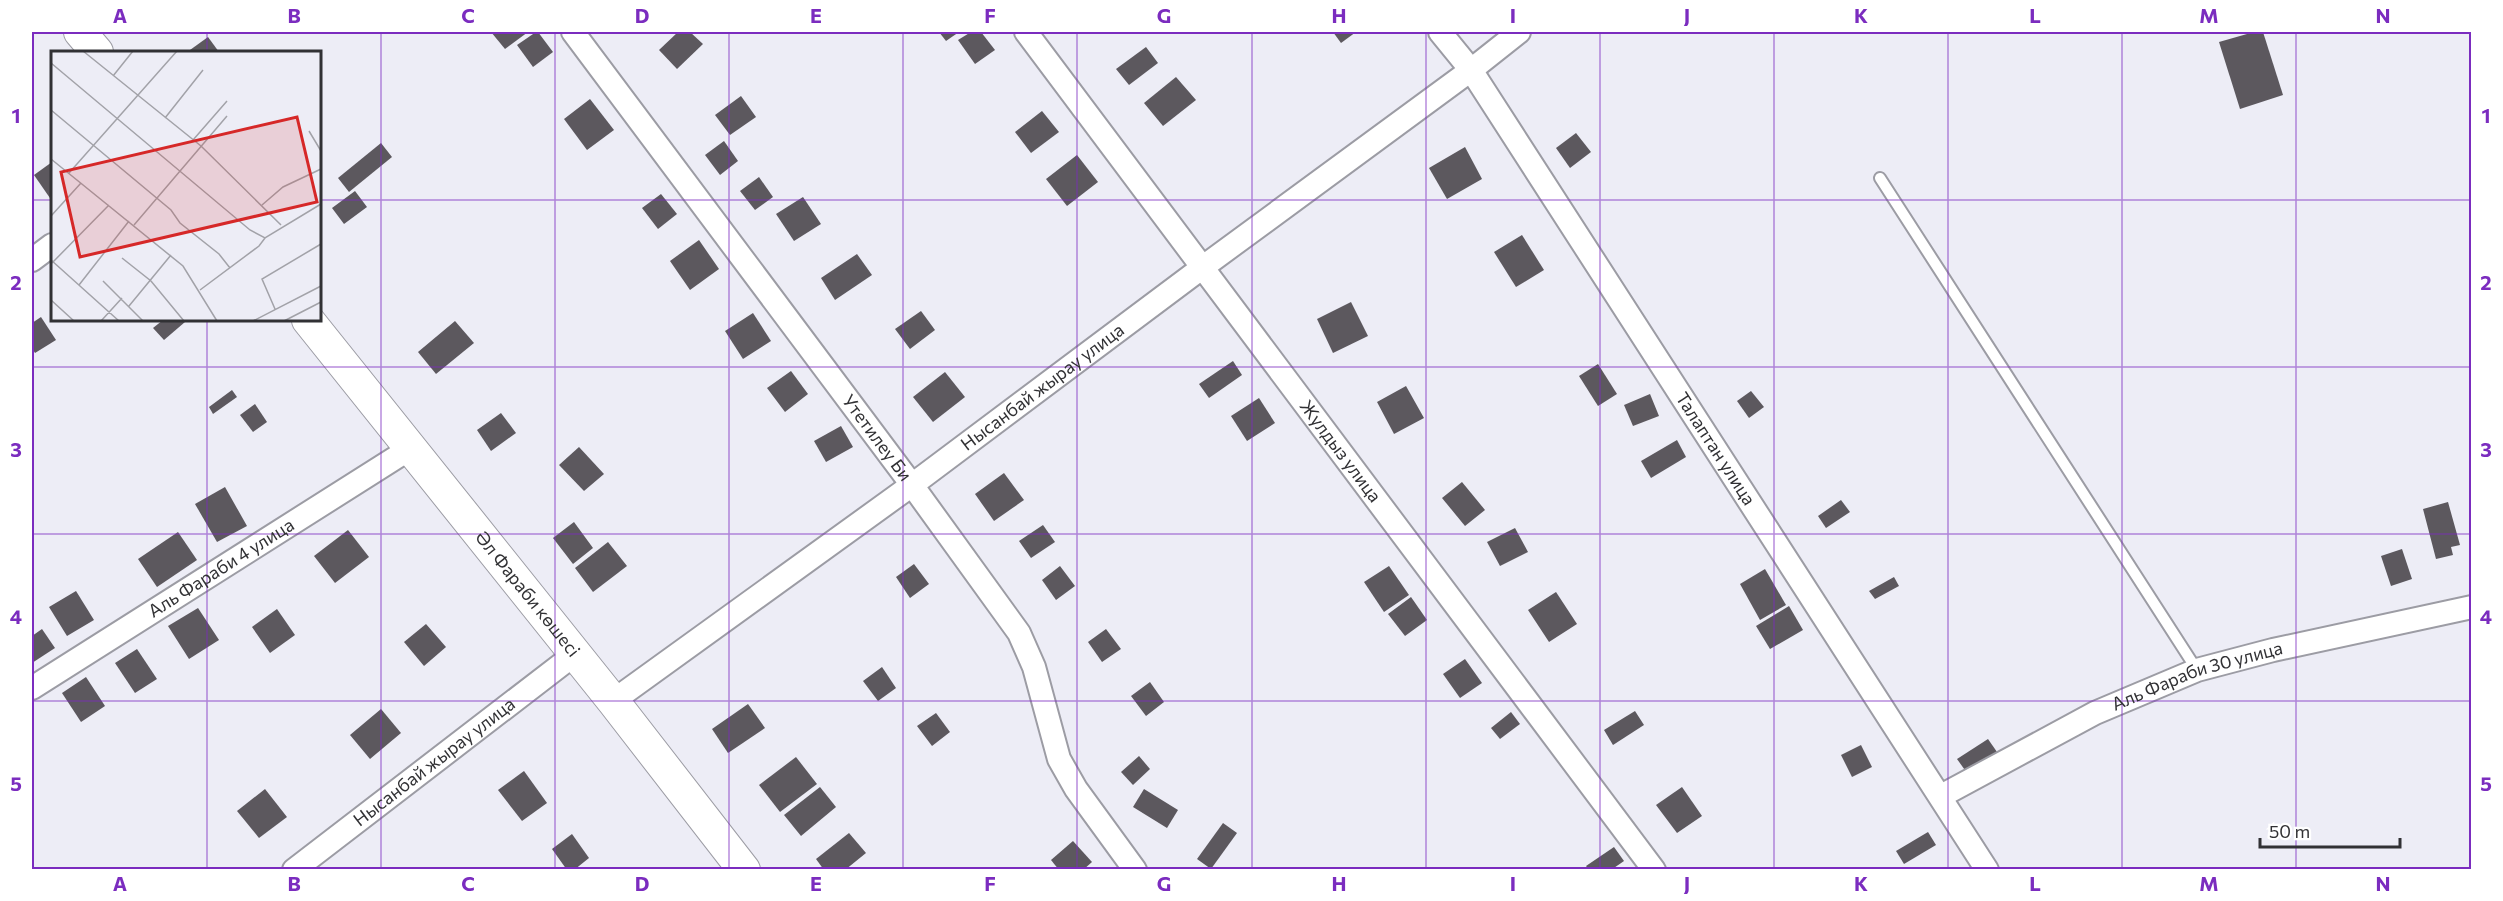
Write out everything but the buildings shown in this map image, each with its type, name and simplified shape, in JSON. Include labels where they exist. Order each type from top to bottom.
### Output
[{"type":"street","name":"Утетилеу Би","points":[[573,32],[912,485],[1019,633],[1034,667],[1059,759],[1076,789],[1135,870]]},
{"type":"street","name":"Жулдыз улица","points":[[1026,32],[1654,870]]},
{"type":"street","name":"Талаптан улица","points":[[1440,32],[1471,70],[1987,870]]},
{"type":"street","name":"Нысанбай жырау улица","points":[[613,701],[912,485],[1519,32]]},
{"type":"street","points":[[32,260],[51,246]]},
{"type":"street","name":"Әл Фараби көшесі","points":[[309,321],[613,701],[744,870]]},
{"type":"street","name":"Аль Фараби 4 улица","points":[[32,688],[411,448]]},
{"type":"street","name":"Аль Фараби 30 улица","points":[[1941,796],[2095,713],[2197,670],[2273,650],[2472,606]]},
{"type":"street","name":"Нысанбай жырау улица","points":[[294,870],[575,654]]},
{"type":"lane","points":[[1880,178],[2197,670]]}]
